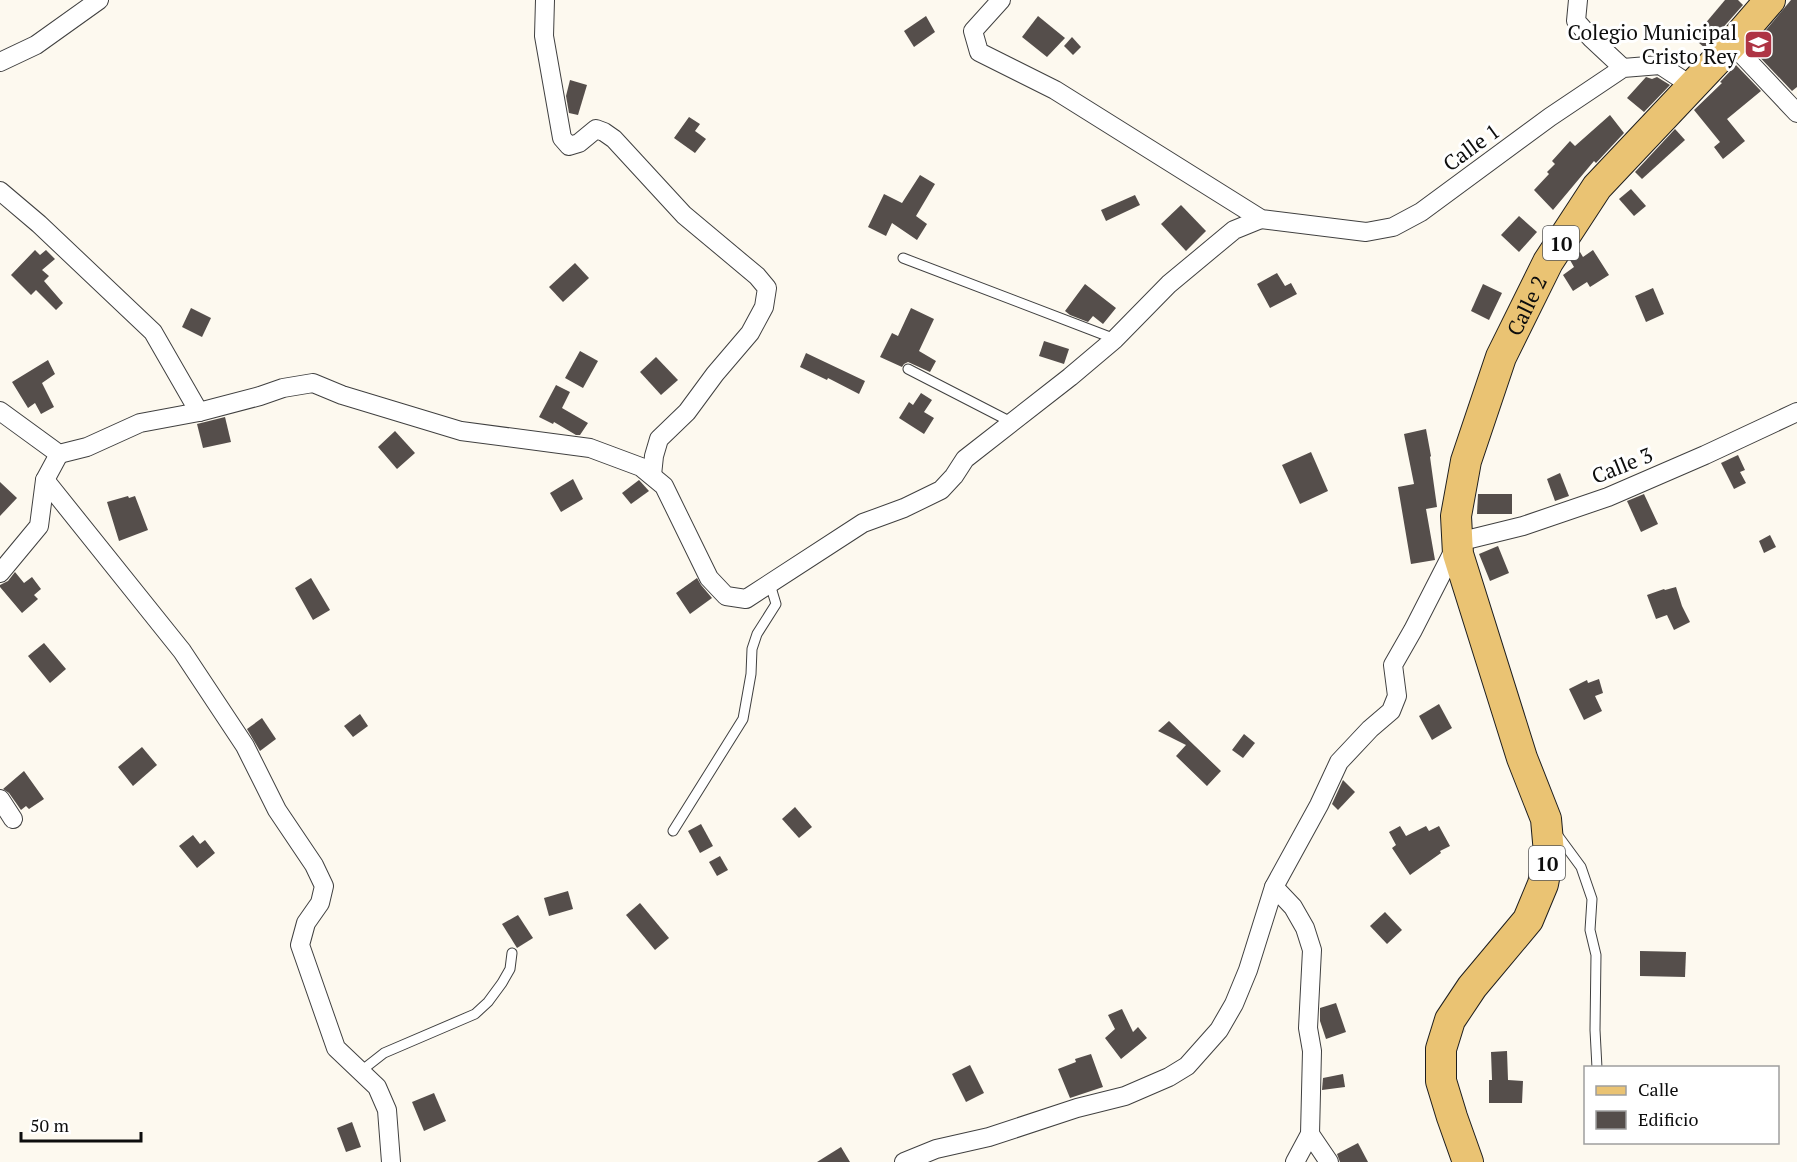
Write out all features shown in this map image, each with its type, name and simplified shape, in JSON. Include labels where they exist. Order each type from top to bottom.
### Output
[{"type":"main road","name":"Calle 2","points":[[1458,542],[1456,516],[1466,461],[1501,357],[1548,262],[1597,187],[1732,44],[1770,0]]},
{"type":"main road","name":"10","points":[[1458,542],[1461,566],[1522,758],[1546,819],[1550,853],[1543,884],[1528,920],[1472,987],[1450,1020],[1441,1049],[1441,1081],[1468,1162]]},
{"type":"street","points":[[0,62],[36,45],[99,0]]},
{"type":"street","points":[[545,0],[544,36],[562,138],[569,146],[574,146],[596,129],[614,139],[684,215],[757,276],[767,288],[764,307],[750,333],[715,374],[687,412],[659,439],[652,475]]},
{"type":"street","points":[[1001,0],[973,31],[979,52],[1055,90],[1262,219]]},
{"type":"street","points":[[1578,0],[1576,21],[1623,68]]},
{"type":"street","points":[[1732,44],[1797,113]]},
{"type":"street","name":"Calle 1","points":[[1262,219],[1366,232],[1393,227],[1421,212],[1550,117],[1623,68],[1660,65],[1692,86]]},
{"type":"street","points":[[0,191],[39,224],[153,332],[199,412]]},
{"type":"street","points":[[0,573],[39,526],[45,480],[59,454],[87,447],[140,423],[199,412],[283,388],[313,384],[461,431],[590,448],[640,467],[664,486],[709,578],[726,596],[746,599],[863,523],[904,508],[941,490],[954,476],[964,459],[1115,339],[1169,284],[1234,231],[1262,219]]},
{"type":"street","points":[[0,411],[59,454]]},
{"type":"street","name":"Calle 3","points":[[1458,542],[1523,526],[1608,497],[1797,412]]},
{"type":"street","points":[[45,480],[182,651],[245,746],[277,810],[314,865],[324,886],[320,903],[306,923],[300,945],[336,1048],[377,1087],[387,1110],[391,1162]]},
{"type":"street","points":[[904,1162],[936,1149],[989,1137],[1077,1108],[1125,1096],[1169,1077],[1187,1066],[1219,1030],[1234,1004],[1248,970],[1274,887],[1319,805],[1339,762],[1370,729],[1391,711],[1397,696],[1393,665],[1458,542]]},
{"type":"street","points":[[0,799],[13,819]]},
{"type":"street","points":[[1274,887],[1293,907],[1305,928],[1312,950],[1308,1028],[1312,1051],[1311,1134],[1295,1162]]},
{"type":"street","points":[[1311,1134],[1329,1162]]},
{"type":"lane","points":[[903,258],[1115,339]]},
{"type":"lane","points":[[908,369],[1011,422]]},
{"type":"lane","points":[[673,831],[743,719],[752,674],[752,649],[757,634],[776,604],[770,584]]},
{"type":"lane","points":[[1546,819],[1581,867],[1592,899],[1590,930],[1596,955],[1597,1066]]},
{"type":"lane","points":[[361,1071],[384,1053],[475,1014],[488,1002],[502,983],[510,969],[512,953]]},
{"type":"building","points":[[1725,0],[1738,0],[1743,5],[1705,48],[1693,38]]},
{"type":"building","points":[[1791,0],[1797,0],[1797,87],[1792,91],[1751,48]]},
{"type":"building","points":[[926,16],[935,32],[914,47],[904,31]]},
{"type":"building","points":[[1038,16],[1065,38],[1047,57],[1022,37]]},
{"type":"building","points":[[1072,37],[1081,47],[1073,55],[1064,46]]},
{"type":"building","points":[[1736,65],[1761,91],[1727,119],[1745,141],[1723,159],[1714,147],[1720,142],[1694,110],[1722,83],[1720,82]]},
{"type":"building","points":[[1646,77],[1652,79],[1657,77],[1670,85],[1644,112],[1627,98]]},
{"type":"building","points":[[570,80],[587,85],[578,115],[569,113],[566,96]]},
{"type":"building","points":[[1610,115],[1624,133],[1596,163],[1594,161],[1553,210],[1534,190],[1549,174],[1547,172],[1555,164],[1552,161],[1570,141],[1575,146]]},
{"type":"building","points":[[689,117],[700,124],[695,131],[706,139],[695,153],[674,138]]},
{"type":"building","points":[[1675,129],[1685,140],[1642,179],[1635,172]]},
{"type":"building","points":[[920,175],[935,184],[916,216],[927,224],[917,240],[892,223],[886,236],[868,227],[884,194],[902,203]]},
{"type":"building","points":[[1631,189],[1646,206],[1634,216],[1619,199]]},
{"type":"building","points":[[1135,195],[1140,205],[1106,221],[1101,210]]},
{"type":"building","points":[[1181,205],[1206,231],[1186,251],[1161,224]]},
{"type":"building","points":[[1519,216],[1537,232],[1519,252],[1501,235]]},
{"type":"building","points":[[35,250],[40,255],[46,250],[55,259],[42,270],[49,276],[44,281],[63,303],[56,310],[36,290],[31,295],[11,275]]},
{"type":"building","points":[[1593,250],[1609,275],[1590,287],[1587,282],[1573,291],[1563,275],[1574,267],[1570,260],[1580,252],[1583,257]]},
{"type":"building","points":[[575,263],[589,278],[563,302],[549,287]]},
{"type":"building","points":[[1277,273],[1285,286],[1291,283],[1297,294],[1270,308],[1257,284]]},
{"type":"building","points":[[1085,284],[1116,308],[1103,324],[1093,316],[1088,322],[1065,311]]},
{"type":"building","points":[[1483,284],[1502,293],[1489,320],[1471,311]]},
{"type":"building","points":[[1653,288],[1664,314],[1646,322],[1635,296]]},
{"type":"building","points":[[191,308],[211,318],[202,337],[182,327]]},
{"type":"building","points":[[911,308],[934,319],[919,351],[936,361],[930,372],[908,362],[902,367],[880,357],[892,333],[898,336]]},
{"type":"building","points":[[1044,341],[1069,349],[1064,364],[1039,356]]},
{"type":"building","points":[[580,351],[598,361],[583,388],[565,378]]},
{"type":"building","points":[[806,353],[865,381],[859,394],[800,367]]},
{"type":"building","points":[[656,357],[678,380],[661,395],[640,372]]},
{"type":"building","points":[[48,360],[55,374],[42,383],[54,407],[41,414],[35,403],[28,408],[12,382]]},
{"type":"building","points":[[556,385],[570,392],[562,408],[588,423],[580,435],[539,417]]},
{"type":"building","points":[[921,393],[932,400],[924,412],[934,418],[924,434],[899,418],[909,402],[913,405]]},
{"type":"building","points":[[225,417],[231,442],[203,448],[197,424]]},
{"type":"building","points":[[1426,429],[1437,507],[1426,509],[1435,560],[1411,564],[1398,487],[1414,484],[1404,434]]},
{"type":"building","points":[[395,431],[415,453],[397,469],[378,447]]},
{"type":"building","points":[[1311,452],[1328,491],[1300,504],[1282,465]]},
{"type":"building","points":[[1738,455],[1745,470],[1740,472],[1746,483],[1734,489],[1721,463]]},
{"type":"building","points":[[1560,473],[1569,496],[1555,501],[1547,479]]},
{"type":"building","points":[[573,479],[583,499],[561,512],[550,493]]},
{"type":"building","points":[[639,480],[649,491],[631,504],[622,493]]},
{"type":"building","points":[[0,482],[17,498],[0,516]]},
{"type":"building","points":[[1478,494],[1512,494],[1512,514],[1477,514]]},
{"type":"building","points":[[1644,494],[1658,524],[1641,532],[1627,501]]},
{"type":"building","points":[[128,496],[129,498],[135,496],[148,530],[119,541],[107,502]]},
{"type":"building","points":[[1770,535],[1776,547],[1764,553],[1759,541]]},
{"type":"building","points":[[1498,546],[1509,573],[1490,581],[1479,554]]},
{"type":"building","points":[[15,572],[24,583],[32,577],[41,589],[34,595],[38,599],[22,613],[0,587]]},
{"type":"building","points":[[311,578],[330,610],[313,620],[295,588]]},
{"type":"building","points":[[697,578],[712,598],[690,614],[676,593]]},
{"type":"building","points":[[1676,587],[1690,622],[1674,630],[1667,615],[1656,619],[1647,595]]},
{"type":"building","points":[[44,643],[66,669],[50,683],[28,656]]},
{"type":"building","points":[[1599,679],[1603,693],[1595,696],[1602,711],[1584,720],[1569,689],[1587,680],[1588,683]]},
{"type":"building","points":[[1439,704],[1452,728],[1432,740],[1419,716]]},
{"type":"building","points":[[360,714],[368,726],[353,737],[344,726]]},
{"type":"building","points":[[262,718],[276,739],[260,751],[247,729]]},
{"type":"building","points":[[1169,721],[1221,771],[1207,786],[1176,756],[1186,745],[1158,731]]},
{"type":"building","points":[[1244,734],[1255,743],[1243,758],[1232,750]]},
{"type":"building","points":[[142,747],[157,765],[133,786],[118,767]]},
{"type":"building","points":[[24,771],[44,799],[29,809],[26,806],[21,810],[9,793],[3,789]]},
{"type":"building","points":[[1343,780],[1355,792],[1338,810],[1332,804]]},
{"type":"building","points":[[795,807],[812,827],[799,838],[782,819]]},
{"type":"building","points":[[701,824],[713,846],[700,853],[688,831]]},
{"type":"building","points":[[1400,826],[1406,836],[1426,826],[1429,831],[1439,826],[1450,846],[1440,851],[1441,853],[1410,875],[1392,848],[1396,845],[1389,832]]},
{"type":"building","points":[[193,835],[200,844],[205,840],[215,853],[197,868],[179,846]]},
{"type":"building","points":[[720,856],[728,870],[717,876],[709,862]]},
{"type":"building","points":[[568,891],[573,909],[549,916],[544,898]]},
{"type":"building","points":[[640,903],[669,938],[655,950],[626,915]]},
{"type":"building","points":[[1385,912],[1402,930],[1387,944],[1370,926]]},
{"type":"building","points":[[518,915],[533,938],[517,948],[502,924]]},
{"type":"building","points":[[1640,951],[1686,952],[1685,977],[1640,976]]},
{"type":"building","points":[[1336,1003],[1346,1032],[1326,1039],[1320,1021],[1320,1008]]},
{"type":"building","points":[[1122,1009],[1133,1032],[1138,1027],[1147,1038],[1121,1059],[1105,1038],[1115,1029],[1108,1015]]},
{"type":"building","points":[[1507,1051],[1508,1080],[1523,1081],[1522,1103],[1489,1103],[1489,1080],[1492,1080],[1491,1052]]},
{"type":"building","points":[[1091,1054],[1103,1087],[1070,1098],[1058,1069],[1076,1062],[1075,1059]]},
{"type":"building","points":[[970,1065],[984,1093],[966,1102],[952,1074]]},
{"type":"building","points":[[1343,1074],[1345,1087],[1322,1090],[1323,1078]]},
{"type":"building","points":[[434,1093],[446,1121],[424,1131],[412,1102]]},
{"type":"building","points":[[352,1122],[361,1147],[346,1152],[337,1128]]},
{"type":"building","points":[[1358,1143],[1368,1162],[1340,1162],[1337,1154]]},
{"type":"building","points":[[841,1147],[850,1162],[817,1162]]},
{"type":"place","name":"Colegio Municipal Cristo Rey","points":[[1758,44]]}]
